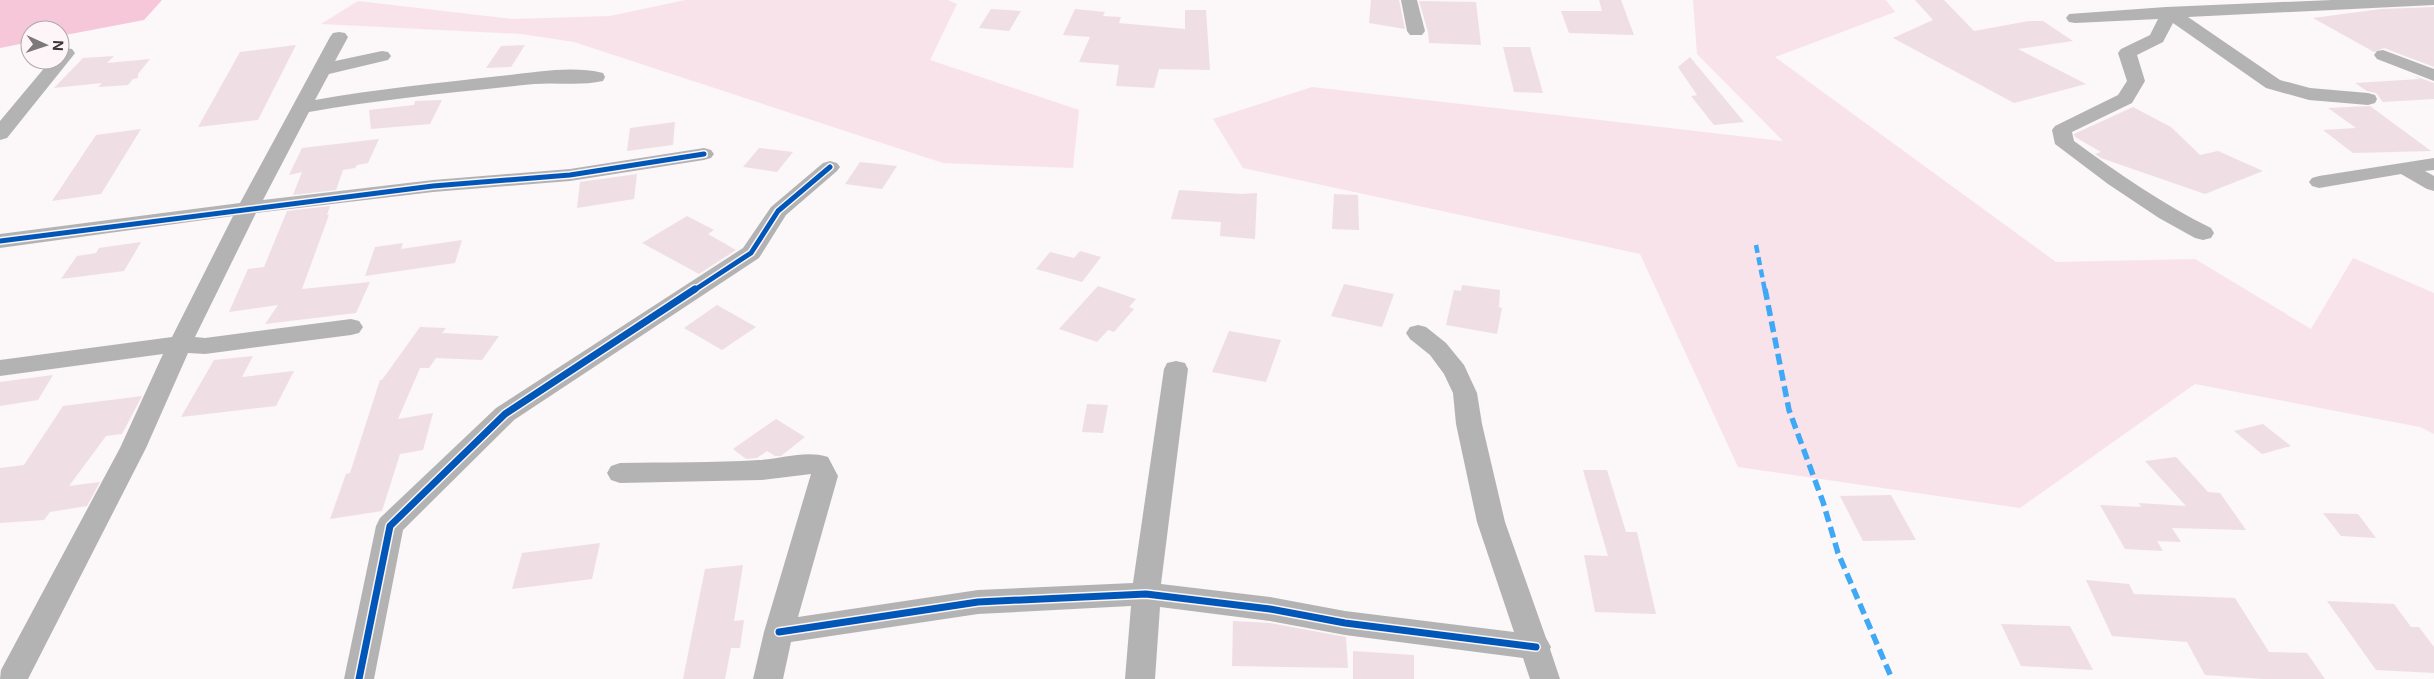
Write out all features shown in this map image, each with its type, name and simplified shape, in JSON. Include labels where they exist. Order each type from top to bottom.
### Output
[{"type":"street","points":[[1409,0],[1416,31]]},
{"type":"street","points":[[2125,0],[2142,10],[2170,13],[2273,84],[2308,94],[2368,99]]},
{"type":"street","points":[[2075,18],[2434,0]]},
{"type":"street","points":[[2170,13],[2157,38],[2127,53],[2136,81],[2125,99],[2062,130],[2065,144],[2174,219],[2203,233]]},
{"type":"street","points":[[12,679],[133,448],[180,344],[248,208],[339,37]]},
{"type":"street","points":[[2383,54],[2434,75]]},
{"type":"street","points":[[320,70],[382,56]]},
{"type":"street","points":[[0,134],[52,70]]},
{"type":"street","points":[[300,108],[372,95],[556,76],[596,77]]},
{"type":"street","points":[[0,241],[433,186],[570,175],[704,154]]},
{"type":"street","points":[[2319,182],[2404,167],[2434,164]]},
{"type":"street","points":[[359,679],[390,526],[505,414],[751,253],[778,211],[830,167]]},
{"type":"street","points":[[2404,167],[2434,185]]},
{"type":"street","points":[[0,368],[180,344],[205,346],[351,327]]},
{"type":"street","points":[[1418,332],[1438,349],[1455,371],[1465,393],[1469,424],[1491,522],[1536,647],[1545,679]]},
{"type":"street","points":[[1140,679],[1146,594],[1176,369]]},
{"type":"street","points":[[620,473],[769,469],[791,465],[819,464],[825,476],[779,632],[768,679]]},
{"type":"street","points":[[779,632],[978,602],[1146,594],[1270,609],[1345,623],[1536,647]]},
{"type":"shaded area","points":[[0,0],[162,0],[144,20],[70,34],[70,20],[20,20],[20,44],[0,48]]},
{"type":"shaded area","points":[[685,0],[948,0],[957,4],[930,60],[1079,110],[1073,168],[943,163],[574,42],[521,34],[321,24],[358,1],[512,19],[610,16]]},
{"type":"shaded area","points":[[1693,0],[1886,0],[1895,12],[1775,57],[2056,262],[2195,259],[2311,329],[2353,258],[2434,293],[2434,434],[2420,427],[2195,384],[2020,508],[1738,467],[1640,254],[1243,168],[1213,119],[1312,87],[1783,141],[1697,54]]},
{"type":"building","points":[[1371,0],[1399,0],[1405,29],[1369,23]]},
{"type":"building","points":[[1599,0],[1621,0],[1634,35],[1569,33],[1561,11],[1602,11]]},
{"type":"building","points":[[1915,0],[1944,0],[1974,31],[2029,21],[2043,21],[2073,41],[2018,49],[2086,84],[2014,103],[1893,38],[1933,20]]},
{"type":"building","points":[[1419,1],[1476,2],[1481,45],[1429,43],[1428,32]]},
{"type":"building","points":[[2434,7],[2434,67],[2384,48],[2374,52],[2313,18],[2381,9]]},
{"type":"building","points":[[991,9],[1021,11],[1009,31],[979,28]]},
{"type":"building","points":[[1075,9],[1105,12],[1103,16],[1121,17],[1119,23],[1185,29],[1185,10],[1206,10],[1210,70],[1159,69],[1154,88],[1116,86],[1119,65],[1079,62],[1090,37],[1063,35]]},
{"type":"building","points":[[296,45],[258,120],[198,127],[240,52]]},
{"type":"building","points":[[525,45],[511,67],[486,68],[501,46]]},
{"type":"building","points":[[1503,47],[1530,47],[1543,93],[1514,92]]},
{"type":"building","points":[[114,56],[107,63],[150,59],[138,74],[138,78],[133,79],[128,85],[98,87],[102,83],[54,88],[83,58]]},
{"type":"building","points":[[1690,57],[1744,122],[1714,125],[1691,96],[1697,95],[1678,67]]},
{"type":"building","points":[[2412,75],[2434,83],[2434,99],[2383,102],[2376,93],[2367,91],[2355,83],[2420,79]]},
{"type":"building","points":[[442,100],[430,124],[371,129],[369,110],[414,105],[415,101]]},
{"type":"building","points":[[2370,106],[2431,151],[2353,153],[2323,130],[2356,128],[2328,108]]},
{"type":"building","points":[[2133,107],[2171,127],[2200,155],[2218,151],[2263,171],[2205,194],[2101,158],[2095,154],[2101,152],[2075,137],[2074,134]]},
{"type":"building","points":[[675,122],[673,145],[627,151],[630,128]]},
{"type":"building","points":[[141,129],[101,194],[52,201],[96,135]]},
{"type":"building","points":[[379,139],[368,163],[343,170],[336,190],[293,195],[302,172],[289,175],[302,148]]},
{"type":"building","points":[[759,148],[793,152],[777,172],[743,167]]},
{"type":"building","points":[[860,162],[897,166],[882,189],[845,184]]},
{"type":"building","points":[[637,174],[634,199],[577,208],[580,182]]},
{"type":"building","points":[[1179,190],[1242,194],[1257,193],[1255,239],[1220,236],[1221,222],[1171,219]]},
{"type":"building","points":[[1334,194],[1358,195],[1359,230],[1332,229]]},
{"type":"building","points":[[330,206],[327,215],[329,215],[302,289],[370,282],[356,313],[265,324],[278,305],[229,312],[248,269],[264,267],[287,211]]},
{"type":"building","points":[[687,216],[714,230],[708,234],[736,250],[699,274],[642,243]]},
{"type":"building","points":[[462,240],[455,263],[365,276],[375,247],[403,243],[401,249]]},
{"type":"building","points":[[141,242],[124,271],[61,279],[77,256],[96,253],[99,248]]},
{"type":"building","points":[[1080,251],[1101,257],[1082,282],[1036,269],[1050,252],[1074,258]]},
{"type":"building","points":[[1344,284],[1394,294],[1382,327],[1331,316]]},
{"type":"building","points":[[1462,285],[1500,290],[1499,307],[1502,308],[1497,334],[1446,325],[1454,290],[1461,291]]},
{"type":"building","points":[[1098,286],[1136,299],[1129,307],[1134,309],[1114,332],[1108,330],[1097,342],[1059,329]]},
{"type":"building","points":[[717,305],[756,327],[722,350],[684,328]]},
{"type":"building","points":[[420,327],[446,328],[442,333],[499,336],[482,360],[436,358],[429,368],[420,368],[398,419],[433,413],[423,450],[400,454],[382,511],[330,519],[346,474],[350,473],[380,380],[382,380]]},
{"type":"building","points":[[1229,331],[1281,340],[1266,382],[1212,372]]},
{"type":"building","points":[[253,356],[242,377],[294,371],[276,406],[181,417],[214,360]]},
{"type":"building","points":[[53,375],[38,400],[0,406],[0,382]]},
{"type":"building","points":[[142,396],[122,434],[106,436],[69,486],[100,482],[87,506],[50,512],[44,520],[0,523],[0,468],[24,465],[63,406]]},
{"type":"building","points":[[1087,404],[1108,405],[1103,433],[1082,432]]},
{"type":"building","points":[[776,419],[805,437],[781,456],[775,456],[767,451],[757,458],[746,459],[733,449]]},
{"type":"building","points":[[2263,424],[2291,446],[2262,454],[2234,431]]},
{"type":"building","points":[[2176,457],[2208,492],[2220,493],[2246,530],[2172,528],[2181,542],[2157,541],[2163,551],[2125,549],[2100,505],[2141,507],[2139,503],[2186,506],[2145,461]]},
{"type":"building","points":[[1583,470],[1607,470],[1626,532],[1637,532],[1656,614],[1595,612],[1584,555],[1608,556]]},
{"type":"building","points":[[1891,495],[1916,540],[1863,541],[1840,496]]},
{"type":"building","points":[[2323,513],[2358,514],[2376,538],[2341,536]]},
{"type":"building","points":[[600,543],[592,579],[512,589],[522,553]]},
{"type":"building","points":[[743,565],[734,621],[744,620],[740,648],[731,648],[725,679],[683,679],[705,569]]},
{"type":"building","points":[[2086,580],[2129,584],[2134,594],[2235,598],[2269,652],[2307,653],[2325,679],[2263,679],[2205,675],[2187,642],[2112,636]]},
{"type":"building","points":[[2327,601],[2394,604],[2411,627],[2419,627],[2434,647],[2434,673],[2376,670]]},
{"type":"building","points":[[1233,621],[1270,623],[1346,637],[1348,668],[1232,666]]},
{"type":"building","points":[[2001,624],[2070,626],[2093,670],[2021,666]]},
{"type":"building","points":[[1353,651],[1414,655],[1414,679],[1353,679]]},
{"type":"marked path","points":[[1756,245],[1789,410],[1823,502],[1838,553],[1892,679]]},
{"type":"cycle path","points":[[0,241],[433,186],[570,175],[704,154]]},
{"type":"cycle path","points":[[359,679],[390,526],[505,414],[751,253],[778,211],[830,167]]},
{"type":"cycle path","points":[[779,632],[978,602],[1146,594],[1270,609],[1345,623],[1536,647]]}]
